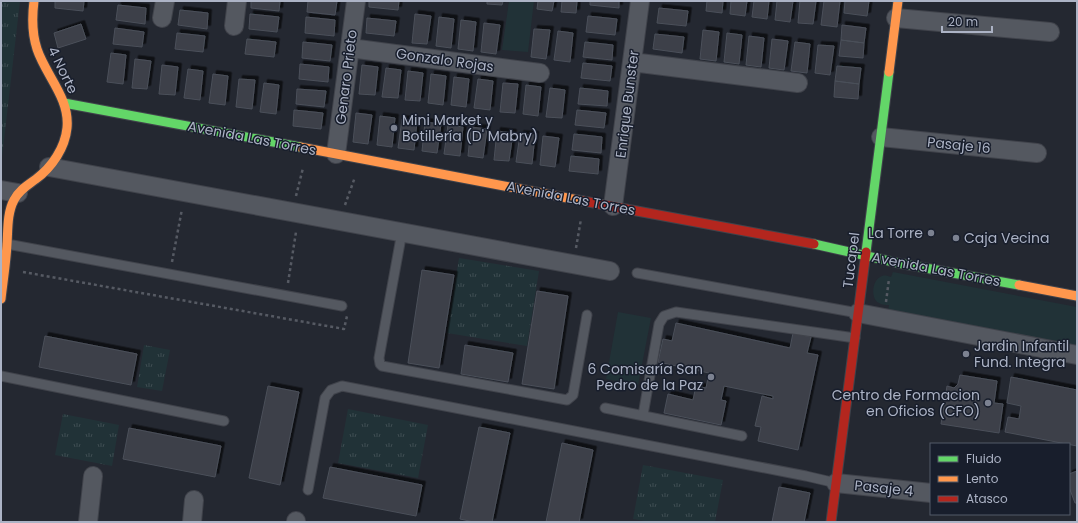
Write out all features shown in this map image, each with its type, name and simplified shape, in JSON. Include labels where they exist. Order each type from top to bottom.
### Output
[{"type":"street","name":"4 Norte","points":[[1,299],[11,208],[10,191],[49,167],[56,157],[67,128],[64,103],[60,93],[42,63],[37,49],[33,20],[34,1]]},
{"type":"street","points":[[234,26],[237,1]]},
{"type":"street","name":"Genaro Prieto","points":[[336,154],[356,1]]},
{"type":"street","name":"Enrique Bunster","points":[[613,206],[640,1]]},
{"type":"street","points":[[897,9],[1050,32]]},
{"type":"street","name":"Tucapel","points":[[831,522],[897,9]]},
{"type":"street","name":"Gonzalo Rojas","points":[[350,48],[540,73]]},
{"type":"street","points":[[632,62],[798,83]]},
{"type":"street","name":"Avenida Las Torres","points":[[64,103],[613,206],[1077,296]]},
{"type":"street","name":"Pasaje 16","points":[[881,137],[1037,153]]},
{"type":"street","points":[[49,167],[610,271]]},
{"type":"street","points":[[858,313],[1077,355]]},
{"type":"street","points":[[88,522],[93,476]]},
{"type":"street","name":"Pasaje 4","points":[[836,483],[930,493]]},
{"type":"street","points":[[192,522],[194,500]]},
{"type":"lane","points":[[402,232],[379,358],[382,366],[567,400],[572,395],[587,314]]},
{"type":"lane","points":[[7,244],[342,306]]},
{"type":"lane","points":[[637,273],[858,313]]},
{"type":"lane","points":[[643,415],[659,324],[664,316],[676,312],[855,338]]},
{"type":"lane","points":[[1,376],[224,421]]},
{"type":"lane","points":[[308,490],[325,398],[331,390],[342,386],[836,483]]},
{"type":"lane","points":[[605,408],[742,436]]},
{"type":"path","points":[[341,221],[343,210],[362,159]]},
{"type":"path","points":[[574,264],[584,201]]},
{"type":"path","points":[[170,274],[182,209]]},
{"type":"path","points":[[884,318],[891,261]]},
{"type":"path","points":[[4,269],[164,295],[344,329],[348,313],[341,312],[342,306]]},
{"type":"green space","points":[[1,1],[20,1],[1,166]]},
{"type":"green space","points":[[509,1],[534,1],[528,52],[502,50]]},
{"type":"green space","points":[[459,258],[539,271],[527,346],[447,333]]},
{"type":"green space","points":[[893,272],[1077,307],[1077,347],[888,311],[889,305],[884,305],[876,301],[874,298],[873,289],[879,278],[882,276],[891,277]]},
{"type":"green space","points":[[618,312],[651,318],[638,385],[606,379]]},
{"type":"green space","points":[[144,345],[170,350],[162,391],[137,387]]},
{"type":"green space","points":[[348,409],[428,425],[418,478],[338,463]]},
{"type":"green space","points":[[63,414],[119,425],[112,466],[55,455]]},
{"type":"green space","points":[[643,465],[723,480],[715,522],[651,522],[633,519]]},
{"type":"building","points":[[55,1],[84,1],[83,11],[55,8]]},
{"type":"building","points":[[251,1],[280,1],[279,11],[251,8]]},
{"type":"building","points":[[308,1],[337,1],[335,15],[307,12]]},
{"type":"building","points":[[369,1],[399,1],[398,10],[369,7]]},
{"type":"building","points":[[487,1],[503,1],[502,5],[487,4]]},
{"type":"building","points":[[538,1],[554,1],[552,11],[537,9]]},
{"type":"building","points":[[562,1],[577,1],[576,13],[561,12]]},
{"type":"building","points":[[590,1],[619,1],[619,8],[590,5]]},
{"type":"building","points":[[707,1],[723,1],[722,13],[706,11]]},
{"type":"building","points":[[731,1],[747,1],[745,16],[730,14]]},
{"type":"building","points":[[754,1],[769,1],[767,19],[752,17]]},
{"type":"building","points":[[777,1],[793,1],[790,22],[775,20]]},
{"type":"building","points":[[800,1],[816,1],[813,24],[798,23]]},
{"type":"building","points":[[824,1],[840,1],[837,27],[821,25]]},
{"type":"building","points":[[845,1],[869,1],[867,16],[844,13]]},
{"type":"building","points":[[118,5],[146,8],[145,24],[116,20]]},
{"type":"building","points":[[659,8],[688,11],[686,26],[657,23]]},
{"type":"building","points":[[180,10],[208,13],[207,29],[178,25]]},
{"type":"building","points":[[250,14],[279,17],[277,32],[249,29]]},
{"type":"building","points":[[415,14],[431,16],[427,44],[412,43]]},
{"type":"building","points":[[588,16],[617,19],[615,35],[586,32]]},
{"type":"building","points":[[306,17],[335,20],[334,36],[305,33]]},
{"type":"building","points":[[439,17],[454,19],[451,48],[436,46]]},
{"type":"building","points":[[367,18],[396,21],[394,36],[366,33]]},
{"type":"building","points":[[461,20],[476,22],[473,51],[458,49]]},
{"type":"building","points":[[484,23],[500,25],[496,54],[481,52]]},
{"type":"building","points":[[81,24],[86,39],[58,48],[54,33]]},
{"type":"building","points":[[842,25],[866,28],[864,43],[841,40]]},
{"type":"building","points":[[115,28],[144,32],[142,47],[113,44]]},
{"type":"building","points":[[534,29],[550,30],[546,59],[531,57]]},
{"type":"building","points":[[703,30],[719,32],[716,61],[700,59]]},
{"type":"building","points":[[558,31],[573,33],[570,62],[554,60]]},
{"type":"building","points":[[177,33],[205,36],[203,52],[175,49]]},
{"type":"building","points":[[727,33],[742,35],[739,64],[724,62]]},
{"type":"building","points":[[655,34],[684,37],[682,53],[653,49]]},
{"type":"building","points":[[749,36],[764,38],[761,67],[746,65]]},
{"type":"building","points":[[247,39],[276,42],[274,57],[245,54]]},
{"type":"building","points":[[772,39],[788,41],[784,70],[769,68]]},
{"type":"building","points":[[841,40],[864,43],[863,58],[839,56]]},
{"type":"building","points":[[303,42],[332,45],[330,61],[302,58]]},
{"type":"building","points":[[585,42],[613,45],[612,60],[583,57]]},
{"type":"building","points":[[795,42],[810,44],[807,73],[791,71]]},
{"type":"building","points":[[818,45],[834,46],[830,75],[815,73]]},
{"type":"building","points":[[111,53],[126,55],[123,84],[107,82]]},
{"type":"building","points":[[135,59],[151,61],[147,89],[132,88]]},
{"type":"building","points":[[583,63],[612,66],[610,81],[581,78]]},
{"type":"building","points":[[300,64],[329,67],[328,82],[299,79]]},
{"type":"building","points":[[162,65],[178,67],[175,95],[159,94]]},
{"type":"building","points":[[362,65],[378,67],[375,95],[359,94]]},
{"type":"building","points":[[837,66],[861,68],[859,84],[835,81]]},
{"type":"building","points":[[386,68],[401,70],[398,98],[382,97]]},
{"type":"building","points":[[188,69],[203,71],[200,100],[184,98]]},
{"type":"building","points":[[408,71],[423,73],[420,101],[405,100]]},
{"type":"building","points":[[213,74],[228,76],[225,105],[209,103]]},
{"type":"building","points":[[431,74],[446,76],[443,105],[428,103]]},
{"type":"building","points":[[454,77],[469,79],[466,107],[451,105]]},
{"type":"building","points":[[239,79],[255,80],[252,109],[236,107]]},
{"type":"building","points":[[478,79],[493,81],[490,110],[474,108]]},
{"type":"building","points":[[835,81],[859,84],[858,99],[834,97]]},
{"type":"building","points":[[264,83],[279,85],[276,114],[260,112]]},
{"type":"building","points":[[503,83],[518,84],[515,113],[500,112]]},
{"type":"building","points":[[526,85],[541,87],[538,116],[523,114]]},
{"type":"building","points":[[550,88],[565,90],[562,118],[546,117]]},
{"type":"building","points":[[580,88],[608,91],[607,106],[578,104]]},
{"type":"building","points":[[297,89],[326,91],[324,107],[296,104]]},
{"type":"building","points":[[294,110],[323,113],[321,129],[293,126]]},
{"type":"building","points":[[577,110],[606,113],[604,128],[575,125]]},
{"type":"building","points":[[356,113],[372,115],[368,144],[353,142]]},
{"type":"building","points":[[380,116],[395,118],[392,147],[377,145]]},
{"type":"building","points":[[402,119],[417,121],[414,150],[398,148]]},
{"type":"building","points":[[425,122],[441,124],[437,153],[422,151]]},
{"type":"building","points":[[448,125],[463,127],[460,156],[444,154]]},
{"type":"building","points":[[471,127],[487,129],[483,158],[468,156]]},
{"type":"building","points":[[497,131],[513,133],[509,161],[494,160]]},
{"type":"building","points":[[520,134],[535,135],[532,164],[516,162]]},
{"type":"building","points":[[574,134],[602,137],[601,153],[572,150]]},
{"type":"building","points":[[543,136],[559,138],[555,167],[540,165]]},
{"type":"building","points":[[571,156],[599,159],[598,174],[569,171]]},
{"type":"building","points":[[422,270],[454,275],[439,368],[408,363]]},
{"type":"building","points":[[537,291],[568,296],[554,389],[522,384]]},
{"type":"building","points":[[676,323],[790,348],[793,333],[811,337],[807,353],[818,355],[798,450],[758,441],[761,427],[755,426],[762,396],[773,399],[773,396],[724,386],[721,400],[726,401],[721,425],[664,413],[668,394],[693,400],[696,386],[706,388],[709,373],[658,362],[663,339],[672,341]]},
{"type":"building","points":[[45,336],[137,354],[131,385],[39,367]]},
{"type":"building","points":[[465,345],[513,353],[508,382],[461,374]]},
{"type":"building","points":[[960,375],[997,381],[994,403],[1003,404],[999,433],[941,424],[947,386],[954,388],[958,384]]},
{"type":"building","points":[[1011,377],[1077,390],[1077,446],[1070,445],[1070,443],[1062,443],[1005,432],[1008,417],[1019,419],[1021,406],[1007,403]]},
{"type":"building","points":[[268,386],[299,392],[280,485],[249,478]]},
{"type":"building","points":[[479,427],[510,433],[492,522],[474,522],[460,519]]},
{"type":"building","points":[[129,428],[221,446],[215,477],[123,459]]},
{"type":"building","points":[[562,443],[593,450],[579,522],[546,522]]},
{"type":"building","points":[[330,467],[422,485],[416,516],[323,498]]},
{"type":"building","points":[[1077,471],[1077,503],[1075,503],[1070,490],[1070,474]]},
{"type":"building","points":[[779,487],[810,493],[804,522],[772,522]]},
{"type":"traffic: fast","points":[[866,252],[889,72]]},
{"type":"traffic: fast","points":[[64,103],[300,147]]},
{"type":"traffic: fast","points":[[814,244],[898,263],[1019,285]]},
{"type":"traffic: slow","points":[[1,299],[10,210],[16,196],[42,174],[57,156],[64,143],[67,128],[65,107],[41,59],[35,43],[33,25],[34,1]]},
{"type":"traffic: slow","points":[[889,72],[898,1]]},
{"type":"traffic: slow","points":[[300,147],[583,201]]},
{"type":"traffic: slow","points":[[1019,285],[1077,296]]},
{"type":"traffic: jam","points":[[583,201],[814,244]]},
{"type":"traffic: jam","points":[[831,522],[866,252]]},
{"type":"place","name":"Mini Market y Botillería (D' Mabry)","points":[[394,128]]},
{"type":"place","name":"La Torre","points":[[931,233]]},
{"type":"place","name":"Caja Vecina","points":[[956,238]]},
{"type":"place","name":"Jardin Infantil Fund. Integra","points":[[966,354]]},
{"type":"place","name":"6 Comisaría San Pedro de la Paz","points":[[711,377]]},
{"type":"place","name":"Centro de Formacion en Oficios (CFO)","points":[[988,403]]}]
